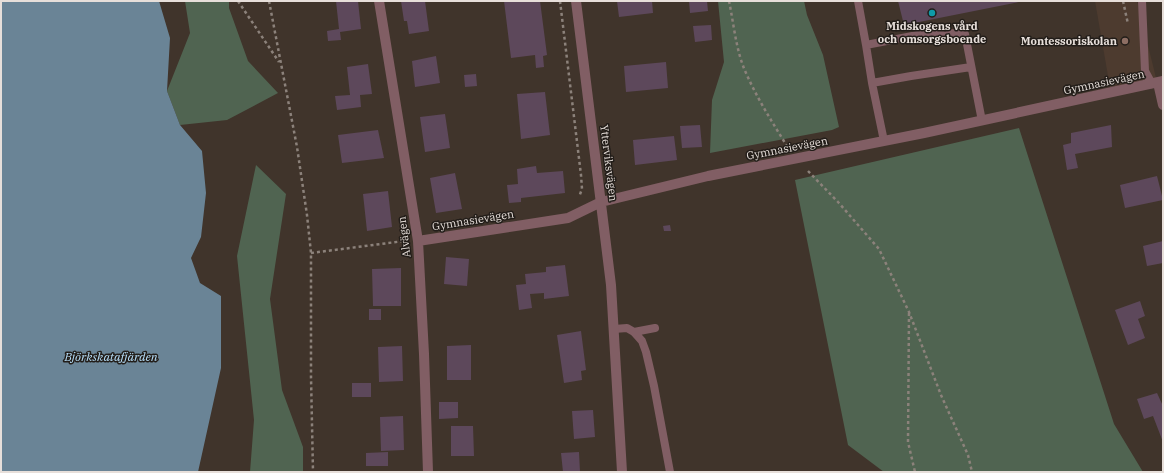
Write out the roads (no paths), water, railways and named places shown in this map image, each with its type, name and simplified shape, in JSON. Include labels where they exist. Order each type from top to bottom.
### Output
[{"type":"street","name":"Alvägen","points":[[379,1],[418,241],[428,472]]},
{"type":"street","name":"Ytterviksvägen","points":[[576,1],[611,285],[622,472]]},
{"type":"street","name":"Gymnasievägen","points":[[418,241],[565,218],[601,202],[708,176],[982,121],[1158,83]]},
{"type":"street","points":[[1158,83],[1163,105]]},
{"type":"lane","points":[[858,1],[872,84],[884,141]]},
{"type":"lane","points":[[1142,1],[1146,71],[1158,83]]},
{"type":"lane","points":[[866,45],[933,32],[965,34],[982,121]]},
{"type":"lane","points":[[872,84],[911,76],[971,67]]},
{"type":"lane","points":[[614,328],[627,328],[634,332],[642,341],[654,386],[670,472]]},
{"type":"lane","points":[[634,332],[656,328]]},
{"type":"water","name":"Björkskatafjärden","points":[[1,1],[159,1],[170,38],[167,91],[180,125],[202,151],[206,193],[201,237],[191,258],[200,283],[221,296],[221,368],[198,472],[1,472]]},
{"type":"place","name":"Midskogens vård och omsorgsboende","points":[[932,13]]},
{"type":"place","name":"Montessoriskolan","points":[[1125,41]]}]
